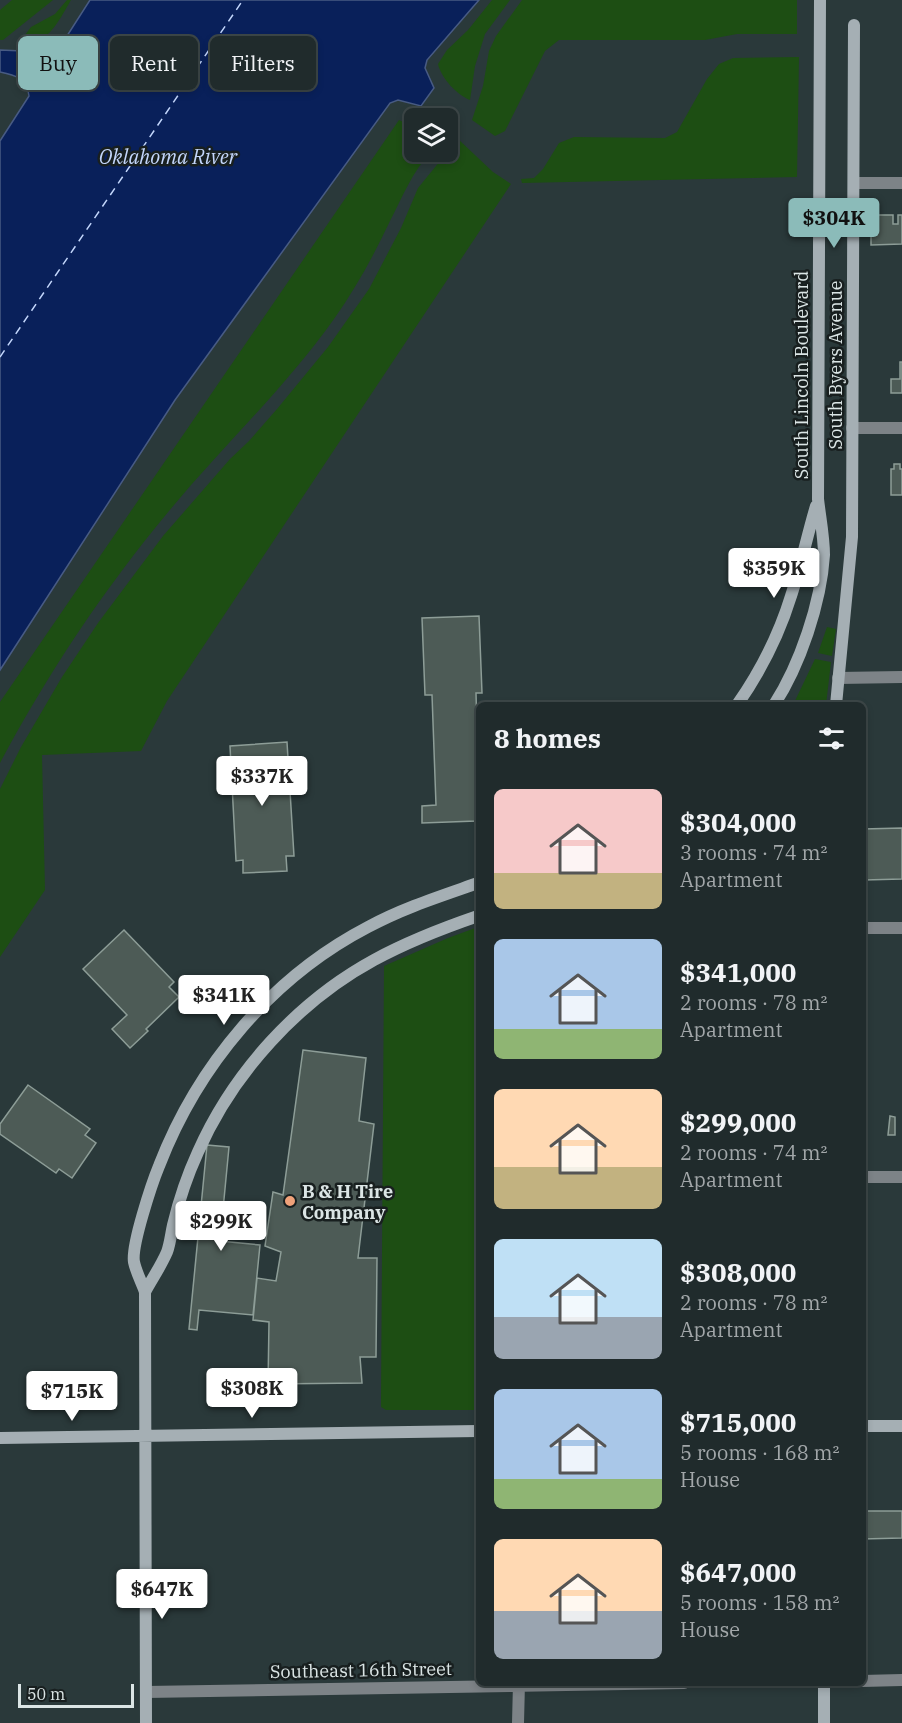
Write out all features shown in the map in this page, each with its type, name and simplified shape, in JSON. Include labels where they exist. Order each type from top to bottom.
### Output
[{"type":"main road","name":"South Lincoln Boulevard","points":[[818,499],[820,0]]},
{"type":"main road","name":"South Byers Avenue","points":[[836,702],[851,545],[854,25]]},
{"type":"main road","points":[[739,702],[757,673],[782,622],[792,596],[804,544],[818,499]]},
{"type":"main road","points":[[776,702],[804,643],[819,584],[824,554],[818,499]]},
{"type":"main road","points":[[146,1723],[145,1292],[134,1261],[141,1224],[154,1178],[189,1101],[237,1033],[277,992],[343,941],[393,915],[476,884]]},
{"type":"main road","points":[[145,1292],[168,1250],[173,1225],[189,1174],[210,1128],[238,1083],[270,1042],[308,1006],[364,966],[417,939],[476,917]]},
{"type":"main road","points":[[866,1426],[902,1426]]},
{"type":"main road","points":[[0,1438],[476,1431]]},
{"type":"main road","points":[[824,1686],[824,1723]]},
{"type":"street","points":[[854,183],[902,183]]},
{"type":"street","points":[[852,428],[902,428]]},
{"type":"street","points":[[838,678],[902,677]]},
{"type":"street","points":[[866,928],[902,928]]},
{"type":"street","points":[[866,1177],[902,1177]]},
{"type":"street","points":[[866,1681],[902,1680]]},
{"type":"street","name":"Southeast 16th Street","points":[[146,1692],[476,1685]]},
{"type":"street","points":[[519,1686],[519,1723]]},
{"type":"green space","points":[[12,0],[53,0],[3,40],[0,40],[0,10]]},
{"type":"green space","points":[[67,0],[71,0],[49,33],[45,36],[26,36],[31,27],[55,14]]},
{"type":"green space","points":[[492,0],[510,0],[485,34],[475,66],[470,100],[450,85],[442,75],[438,64],[447,50],[468,30]]},
{"type":"green space","points":[[522,0],[797,0],[797,34],[737,34],[705,40],[559,40],[545,51],[505,131],[495,136],[472,120],[483,86],[489,51],[496,36]]},
{"type":"green space","points":[[799,57],[797,177],[522,183],[521,179],[534,178],[543,169],[559,143],[574,137],[665,138],[677,132],[707,79],[719,64],[733,58]]},
{"type":"green space","points":[[399,120],[404,122],[404,162],[423,162],[350,295],[295,369],[190,487],[122,571],[57,664],[0,763],[0,702]]},
{"type":"green space","points":[[458,139],[493,172],[511,184],[167,701],[141,751],[42,755],[45,890],[0,957],[0,789],[21,747],[62,677],[98,623],[163,536],[277,409],[328,347],[369,289],[401,228],[418,188],[439,162],[458,162]]},
{"type":"green space","points":[[827,627],[836,629],[832,656],[818,653]]},
{"type":"green space","points":[[815,659],[831,662],[826,702],[794,702]]},
{"type":"green space","points":[[476,928],[476,1410],[386,1410],[381,1407],[384,966]]},
{"type":"water","name":"Oklahoma River","points":[[90,0],[479,0],[427,60],[425,68],[434,88],[421,106],[398,100],[390,103],[175,400],[0,670],[0,141],[29,96],[28,90],[98,90],[98,36],[67,36]]},
{"type":"water","name":"Oklahoma River","points":[[0,50],[18,51],[18,78],[0,72]]},
{"type":"building","points":[[871,215],[893,215],[893,224],[898,224],[898,215],[902,215],[902,244],[871,245]]},
{"type":"building","points":[[900,362],[902,362],[902,393],[891,393],[891,379],[900,379]]},
{"type":"building","points":[[894,464],[900,464],[900,469],[902,469],[902,495],[891,495],[891,469],[894,469]]},
{"type":"building","points":[[479,616],[482,693],[476,693],[476,821],[422,823],[422,806],[436,805],[432,695],[425,695],[422,618]]},
{"type":"building","points":[[287,742],[294,856],[286,856],[287,871],[243,873],[243,860],[236,861],[230,746]]},
{"type":"building","points":[[902,828],[902,879],[866,880],[866,829]]},
{"type":"building","points":[[124,930],[174,982],[169,987],[179,997],[130,1048],[112,1029],[127,1015],[83,969]]},
{"type":"building","points":[[303,1050],[366,1058],[359,1121],[374,1124],[358,1258],[377,1258],[376,1357],[360,1357],[362,1383],[268,1384],[269,1322],[253,1320],[257,1278],[276,1281],[281,1252],[265,1246],[273,1192],[283,1195]]},
{"type":"building","points":[[28,1085],[90,1129],[85,1135],[96,1143],[72,1178],[59,1169],[56,1173],[0,1134],[0,1124]]},
{"type":"building","points":[[890,1116],[895,1117],[895,1135],[888,1135]]},
{"type":"building","points":[[207,1145],[229,1147],[220,1241],[260,1245],[253,1315],[199,1310],[197,1330],[189,1329]]},
{"type":"building","points":[[866,1511],[902,1511],[902,1538],[866,1539]]},
{"type":"ferry route","points":[[0,357],[243,0]]},
{"type":"place","name":"B & H Tire Company","points":[[290,1201]]}]
